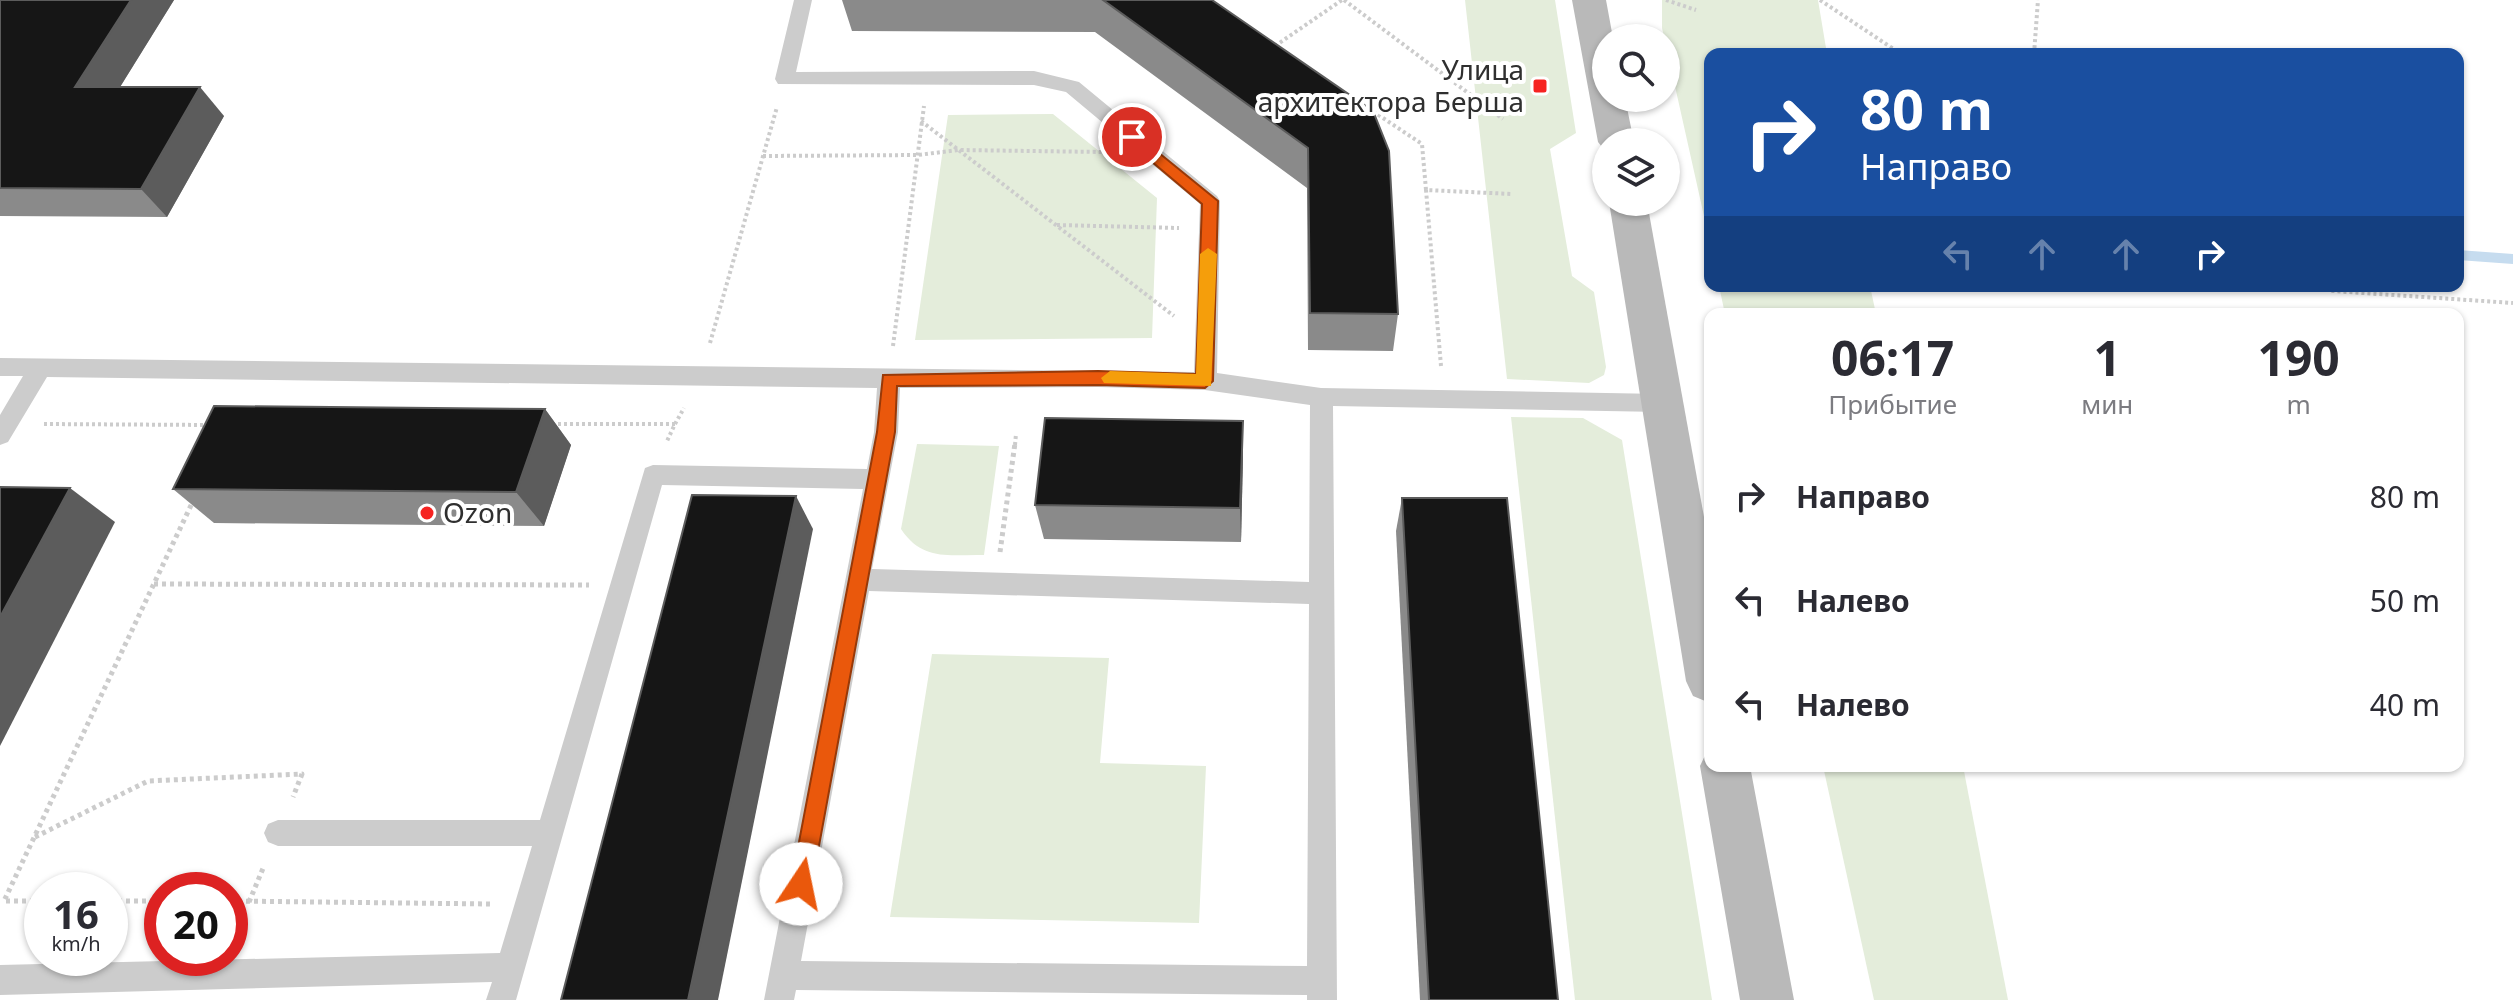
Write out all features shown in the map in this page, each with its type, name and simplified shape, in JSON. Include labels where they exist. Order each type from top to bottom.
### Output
[{"type":"street","points":[[1589,0],[1593,24]]},
{"type":"street","points":[[1630,216],[1704,647]]},
{"type":"street","points":[[1726,772],[1767,1000]]},
{"type":"lane","points":[[803,0],[785,79],[1034,78],[1072,87],[1210,201],[1205,381]]},
{"type":"lane","points":[[0,367],[889,379],[1098,378],[1205,381],[1321,397],[1661,403]]},
{"type":"lane","points":[[4,429],[40,368]]},
{"type":"lane","points":[[889,379],[886,432],[878,479],[782,988],[1322,991],[1321,397]]},
{"type":"lane","points":[[501,1000],[653,475],[878,479]]},
{"type":"lane","points":[[859,580],[1321,593]]},
{"type":"lane","points":[[278,833],[549,833]]},
{"type":"lane","points":[[0,980],[511,967]]},
{"type":"path","points":[[1275,46],[1343,0],[1503,119]]},
{"type":"path","points":[[1666,0],[1696,10]]},
{"type":"path","points":[[1820,0],[1892,48]]},
{"type":"path","points":[[2034,48],[2038,0]]},
{"type":"path","points":[[1264,38],[1288,54]]},
{"type":"path","points":[[889,379],[928,77]]},
{"type":"path","points":[[653,475],[675,424],[701,377],[785,79]]},
{"type":"path","points":[[1361,103],[1422,144],[1443,399]]},
{"type":"path","points":[[921,121],[1206,341]]},
{"type":"path","points":[[763,156],[918,155],[958,150],[1152,153]]},
{"type":"path","points":[[1426,190],[1512,194]]},
{"type":"path","points":[[1056,225],[1209,229]]},
{"type":"path","points":[[2348,292],[2513,303]]},
{"type":"path","points":[[547,424],[675,424]]},
{"type":"path","points":[[4,429],[213,425]]},
{"type":"path","points":[[999,563],[1016,434]]},
{"type":"path","points":[[24,901],[4,901],[195,498]]},
{"type":"path","points":[[154,584],[621,585]]},
{"type":"path","points":[[33,838],[148,781],[302,774],[249,902],[529,904]]},
{"type":"green space","points":[[1465,0],[1555,0],[1576,133],[1550,149],[1572,276],[1594,292],[1606,367],[1604,375],[1589,383],[1507,379]]},
{"type":"green space","points":[[1662,0],[1818,0],[1826,48],[1704,48],[1704,216],[1680,109],[1680,24],[1662,24]]},
{"type":"green space","points":[[1053,114],[1157,198],[1152,338],[915,340],[948,115]]},
{"type":"green space","points":[[1720,292],[1871,292],[1875,308],[1724,308]]},
{"type":"green space","points":[[1511,417],[1583,418],[1622,440],[1712,1000],[1575,1000]]},
{"type":"green space","points":[[917,444],[999,446],[984,555],[948,555],[928,551],[909,540],[901,529]]},
{"type":"green space","points":[[932,654],[1109,658],[1100,763],[1206,766],[1199,923],[890,917]]},
{"type":"green space","points":[[1824,772],[1964,772],[2008,1000],[1874,1000]]},
{"type":"building","points":[[0,0],[131,0],[75,87],[200,87],[141,189],[0,188]]},
{"type":"building","points":[[1103,0],[1212,0],[1373,111],[1389,151],[1398,314],[1310,313],[1308,148]]},
{"type":"building","points":[[214,406],[545,409],[516,492],[173,489]]},
{"type":"building","points":[[1045,418],[1243,421],[1240,508],[1035,505]]},
{"type":"building","points":[[0,487],[70,488],[0,617]]},
{"type":"building","points":[[692,495],[796,496],[688,1000],[561,1000]]},
{"type":"building","points":[[1402,498],[1507,498],[1558,1000],[1429,1000]]},
{"type":"waterway","points":[[2464,255],[2513,259]]},
{"type":"slow traffic","points":[[1110,378],[1205,381],[1208,254]]},
{"type":"place","name":"Улица архитектора Берша","points":[[1540,86]]},
{"type":"place","name":"Ozon","points":[[427,513]]},
{"type":"route","points":[[801,884],[886,432],[889,379],[1205,381],[1210,201],[1132,137]]}]
